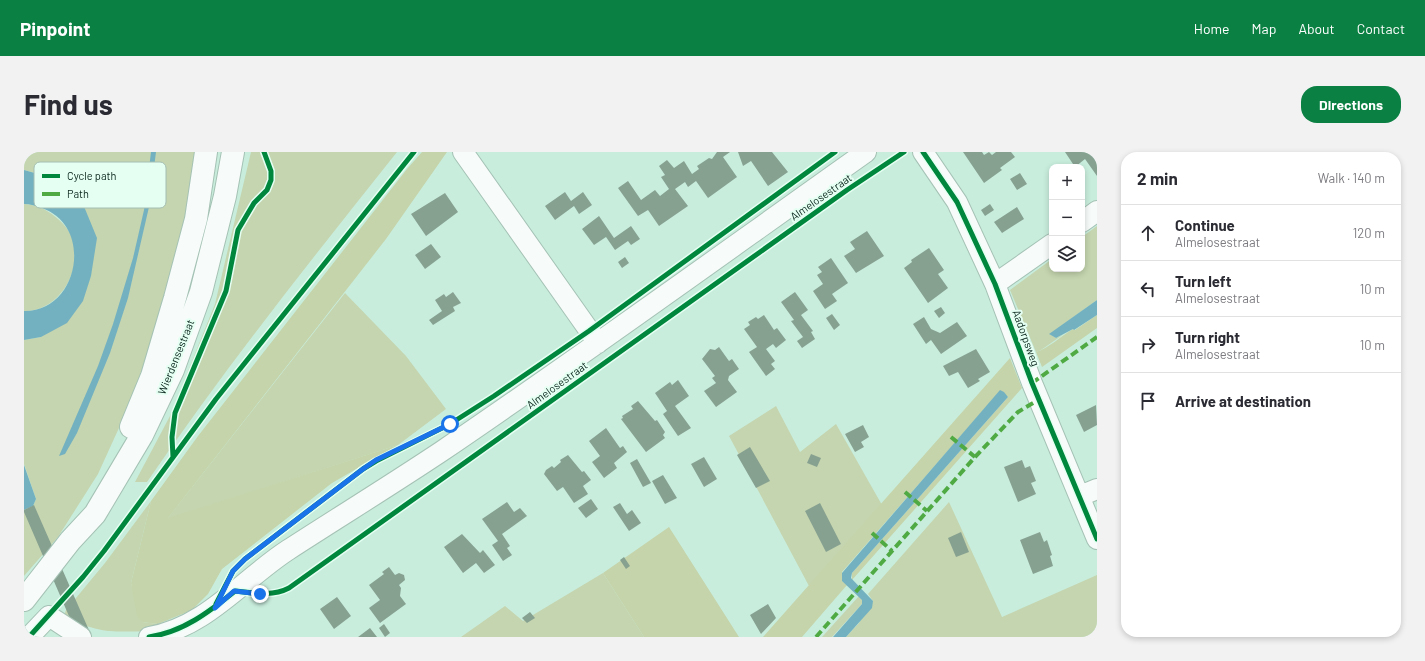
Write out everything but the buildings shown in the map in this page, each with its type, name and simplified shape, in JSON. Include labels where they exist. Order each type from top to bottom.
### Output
[{"type":"main road","name":"Wierdensestraat","points":[[70,541],[130,429],[152,376],[196,219],[206,152]]},
{"type":"main road","name":"Wierdensestraat","points":[[24,600],[70,541],[95,514],[142,435],[173,370],[200,292],[225,196],[233,152]]},
{"type":"street","points":[[463,152],[598,343]]},
{"type":"street","name":"Almelosestraat","points":[[149,637],[174,631],[215,608],[263,567],[440,452],[598,343],[866,152]]},
{"type":"street","name":"Aadorpsweg","points":[[923,152],[957,202],[995,284],[1034,388],[1088,493],[1097,539]]},
{"type":"street","points":[[1085,220],[1097,211]]},
{"type":"street","points":[[995,284],[1049,246]]},
{"type":"street","points":[[29,637],[49,616],[81,637]]},
{"type":"green space","points":[[24,152],[201,152],[191,218],[144,373],[98,474],[58,537],[24,576],[24,510],[33,506],[36,499],[24,464],[24,340],[41,337],[91,276],[62,208],[166,208],[166,162],[34,162],[34,173],[24,170]]},
{"type":"green space","points":[[251,152],[397,152],[238,356],[147,482],[135,482],[170,416],[215,304]]},
{"type":"green space","points":[[422,152],[447,152],[386,239],[168,518],[398,445],[332,483],[222,569],[208,594],[192,610],[158,624],[142,622],[137,616],[131,583],[151,501],[198,436],[407,169]]},
{"type":"green space","points":[[24,204],[34,205],[34,208],[42,208],[60,221],[72,238],[75,255],[74,267],[70,278],[64,289],[56,298],[47,305],[36,310],[24,311]]},
{"type":"green space","points":[[1097,226],[1097,300],[1050,334],[1056,338],[1064,334],[1036,352],[1010,290],[1049,261],[1049,272],[1085,272],[1085,235]]},
{"type":"green space","points":[[345,293],[406,356],[446,409],[398,445],[167,519]]},
{"type":"green space","points":[[1097,315],[1097,328],[1042,367],[1036,352],[1050,345],[1073,329],[1075,330]]},
{"type":"green space","points":[[1010,358],[1022,388],[852,580],[852,573],[1008,397],[1000,391],[842,572],[842,581],[847,585],[802,637],[763,637]]},
{"type":"green space","points":[[776,406],[800,452],[836,424],[882,505],[809,586],[729,436]]},
{"type":"green space","points":[[151,501],[131,583],[142,622],[158,624],[151,631],[106,631],[87,626],[64,616],[66,610],[105,563]]},
{"type":"green space","points":[[949,502],[1002,617],[1097,575],[1097,637],[846,637],[859,623],[873,601],[868,594]]},
{"type":"green space","points":[[669,527],[739,637],[644,637],[603,573]]},
{"type":"green space","points":[[603,573],[644,637],[461,637],[505,606],[523,621]]},
{"type":"green space","points":[[859,596],[862,600],[862,604],[832,637],[822,637]]},
{"type":"water","points":[[151,152],[156,152],[155,162],[150,162]]},
{"type":"water","points":[[24,170],[34,173],[34,206],[24,204]]},
{"type":"water","points":[[42,208],[85,208],[97,238],[91,276],[83,301],[67,323],[41,337],[24,340],[24,311],[42,308],[57,298],[67,284],[73,267],[74,249],[69,232],[59,218]]},
{"type":"water","points":[[144,208],[149,208],[128,298],[110,353],[77,433],[65,454],[59,456],[98,366],[113,324],[133,258]]},
{"type":"water","points":[[1097,300],[1097,315],[1074,330],[1073,329],[1056,338],[1049,334]]},
{"type":"water","points":[[1000,390],[1008,397],[852,573],[851,578],[873,601],[872,608],[846,637],[833,637],[862,604],[862,600],[842,581],[842,573]]},
{"type":"water","points":[[24,465],[36,499],[33,506],[24,510]]},
{"type":"marked path","points":[[1032,383],[1097,337]]},
{"type":"marked path","points":[[816,637],[975,457],[1018,412],[1038,400]]},
{"type":"marked path","points":[[951,437],[975,457]]},
{"type":"marked path","points":[[905,492],[927,511]]},
{"type":"marked path","points":[[872,533],[892,551]]},
{"type":"cycle path","points":[[173,457],[172,437],[175,413],[226,291],[238,230],[254,203],[267,190],[271,180],[271,171],[264,152]]},
{"type":"cycle path","points":[[29,637],[83,577],[104,551],[216,399],[414,152]]},
{"type":"cycle path","points":[[216,604],[233,571],[245,559],[363,469],[450,424],[494,396],[589,331],[835,152]]},
{"type":"cycle path","points":[[149,637],[173,631],[184,626],[195,620],[235,591],[276,593],[289,588],[847,190],[904,152]]},
{"type":"cycle path","points":[[923,152],[957,202],[995,284],[1032,383],[1097,539]]},
{"type":"route","points":[[260,594],[234,591],[215,608],[233,571],[245,559],[376,460],[450,424]]}]
